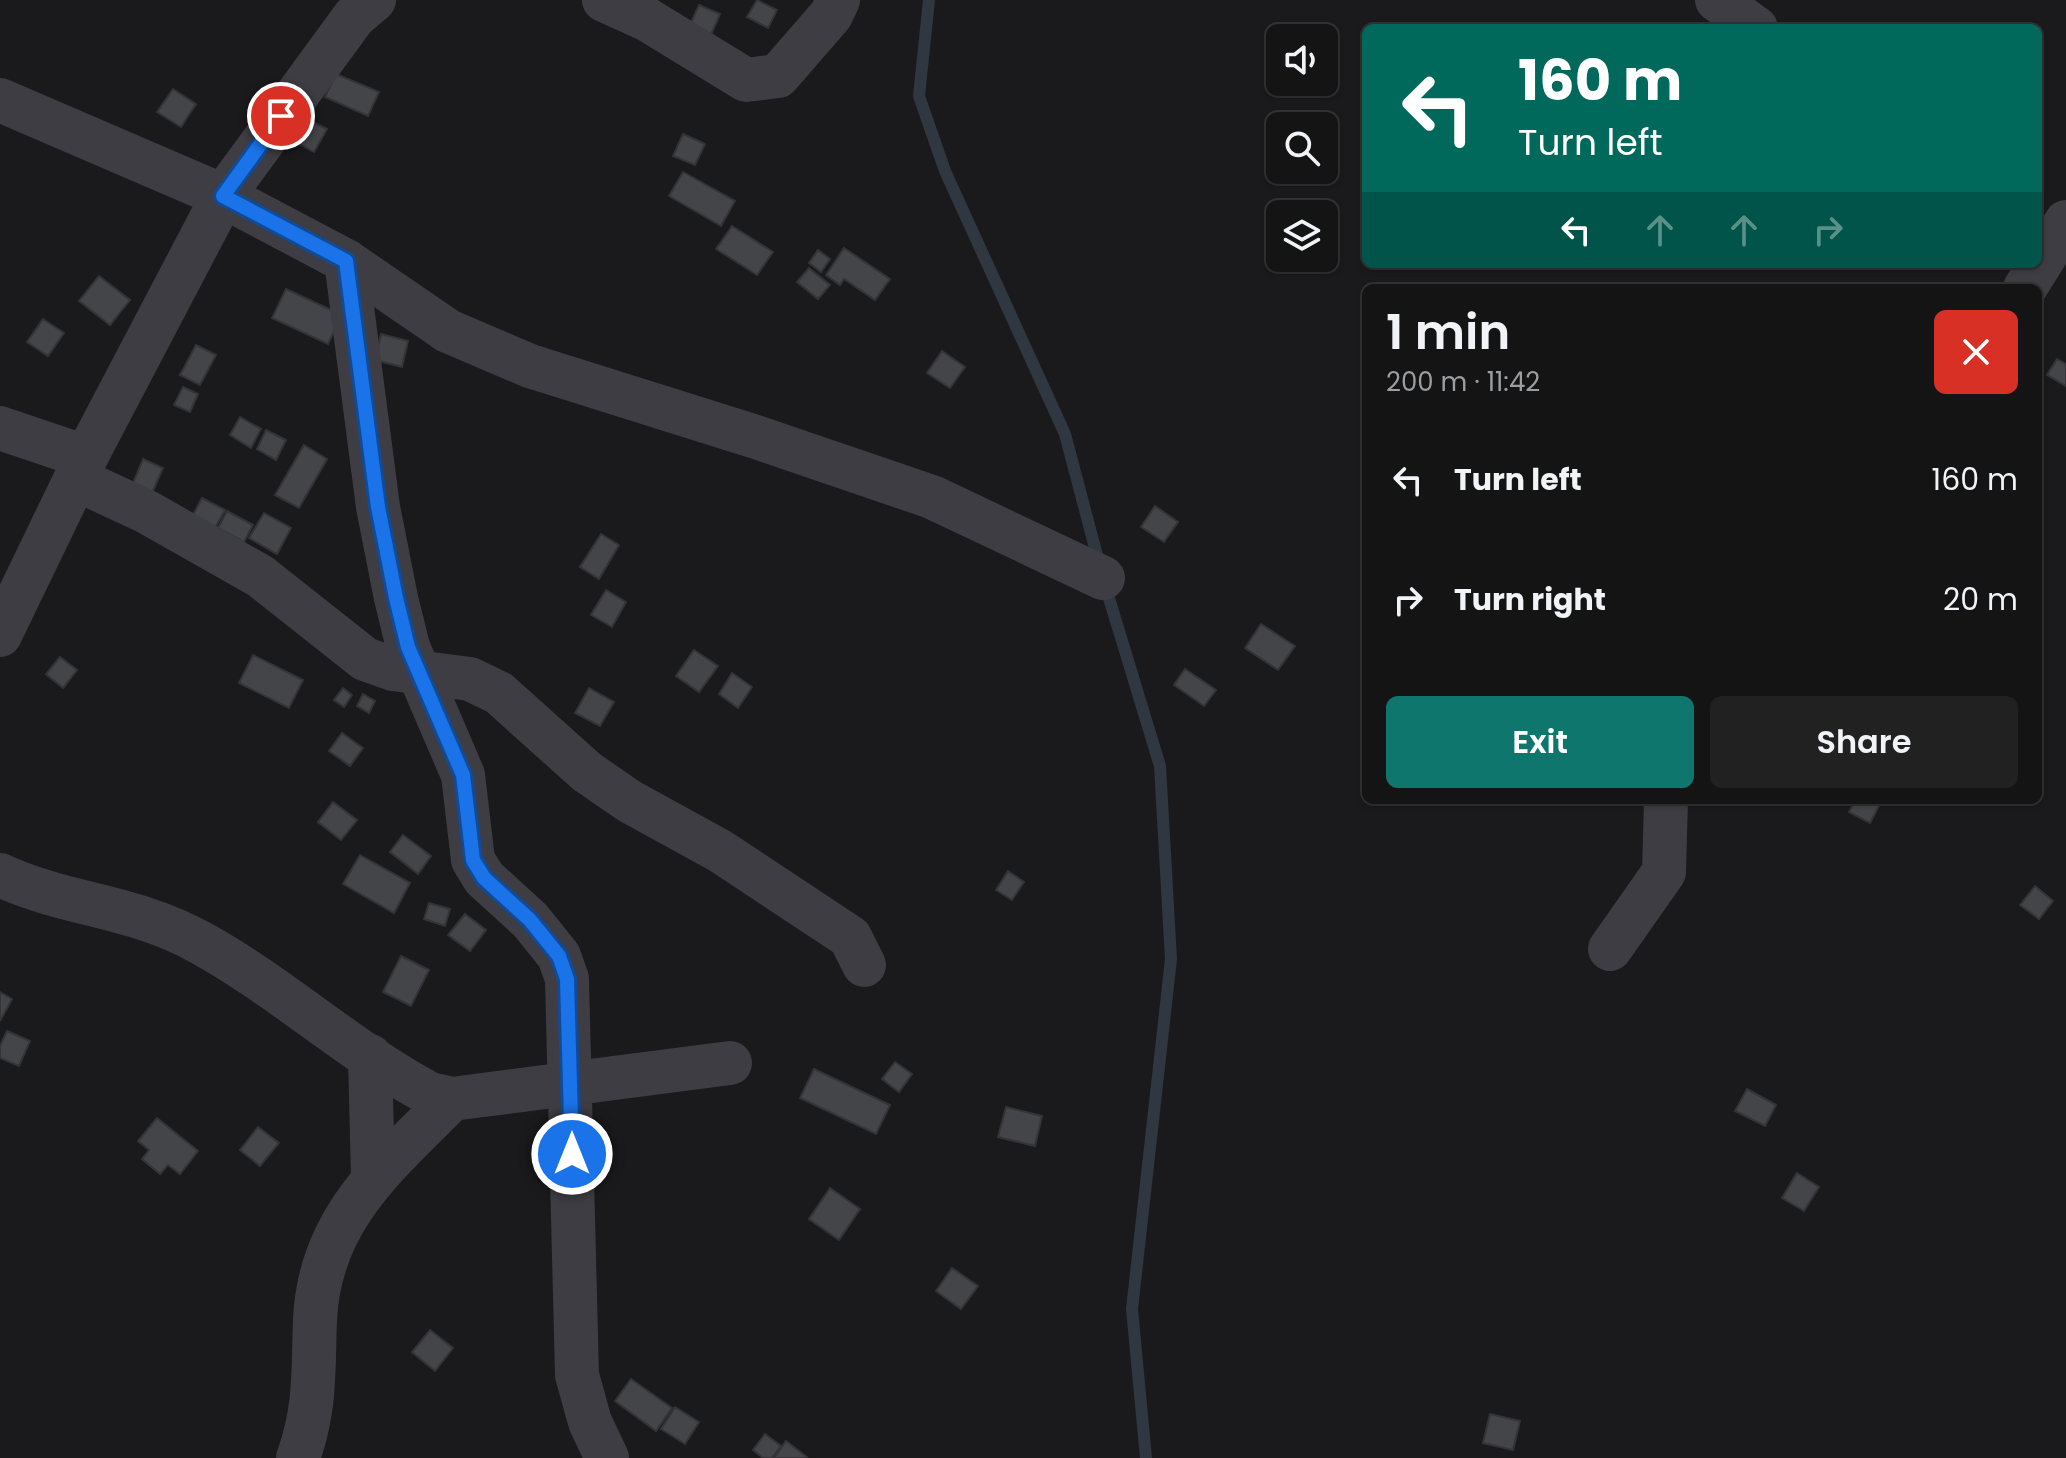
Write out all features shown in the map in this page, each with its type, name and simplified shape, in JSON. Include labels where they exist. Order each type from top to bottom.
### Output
[{"type":"street","points":[[0,635],[81,468],[223,196],[354,17],[374,0]]},
{"type":"street","points":[[604,0],[648,20],[746,80],[778,76],[831,15],[838,0]]},
{"type":"street","points":[[1717,0],[1750,24]]},
{"type":"street","points":[[0,100],[223,196],[346,261],[448,331],[530,366],[756,437],[932,497],[1103,578]]},
{"type":"street","points":[[346,261],[378,507],[408,647],[463,775],[473,860],[484,878],[530,920],[559,956],[567,979],[567,1086],[573,1126],[570,1183],[577,1375],[590,1422],[607,1458]]},
{"type":"street","points":[[0,428],[81,468],[147,512],[260,576],[365,659],[393,669],[470,679],[499,693],[597,779],[770,882],[850,937],[864,965]]},
{"type":"street","points":[[1610,949],[1664,872],[1666,804]]},
{"type":"street","points":[[0,875],[25,887],[163,924],[203,943],[430,1094],[452,1099],[730,1063]]},
{"type":"street","points":[[370,1056],[373,1177]]},
{"type":"street","points":[[298,1458],[311,1423],[320,1280],[334,1235],[373,1177],[452,1099]]},
{"type":"building","points":[[757,0],[777,10],[768,28],[747,17]]},
{"type":"building","points":[[699,5],[720,14],[710,37],[689,27]]},
{"type":"building","points":[[336,74],[379,92],[368,116],[325,97]]},
{"type":"building","points":[[173,89],[196,104],[181,127],[157,112]]},
{"type":"building","points":[[309,120],[327,129],[314,152],[296,142]]},
{"type":"building","points":[[683,134],[705,144],[695,165],[673,156]]},
{"type":"building","points":[[683,172],[735,201],[721,226],[669,196]]},
{"type":"building","points":[[732,226],[773,252],[757,275],[716,249]]},
{"type":"building","points":[[844,248],[890,279],[875,300],[844,279],[840,285],[826,275]]},
{"type":"building","points":[[818,250],[830,259],[821,272],[809,263]]},
{"type":"building","points":[[809,268],[830,285],[818,299],[797,282]]},
{"type":"building","points":[[99,276],[130,300],[110,325],[79,301]]},
{"type":"building","points":[[286,289],[342,315],[328,344],[272,318]]},
{"type":"building","points":[[43,319],[64,333],[48,356],[27,342]]},
{"type":"building","points":[[381,334],[408,341],[402,367],[375,360]]},
{"type":"building","points":[[196,345],[216,355],[200,385],[180,375]]},
{"type":"building","points":[[942,351],[965,367],[950,388],[927,373]]},
{"type":"building","points":[[2057,359],[2066,364],[2066,386],[2047,375]]},
{"type":"building","points":[[183,387],[198,394],[190,412],[174,405]]},
{"type":"building","points":[[240,417],[261,429],[251,448],[230,435]]},
{"type":"building","points":[[266,430],[286,440],[276,460],[257,449]]},
{"type":"building","points":[[304,445],[327,459],[299,508],[275,495]]},
{"type":"building","points":[[143,459],[163,468],[152,493],[133,483]]},
{"type":"building","points":[[202,498],[225,510],[215,528],[193,515]]},
{"type":"building","points":[[1155,506],[1178,522],[1164,542],[1141,527]]},
{"type":"building","points":[[227,511],[253,525],[244,542],[218,528]]},
{"type":"building","points":[[264,513],[291,528],[277,554],[249,538]]},
{"type":"building","points":[[601,534],[619,545],[599,579],[580,567]]},
{"type":"building","points":[[606,590],[626,602],[612,627],[591,615]]},
{"type":"building","points":[[1261,624],[1295,646],[1278,670],[1245,648]]},
{"type":"building","points":[[694,650],[718,666],[699,692],[676,676]]},
{"type":"building","points":[[253,655],[303,680],[289,708],[239,683]]},
{"type":"building","points":[[60,657],[77,670],[63,688],[46,674]]},
{"type":"building","points":[[1185,669],[1216,690],[1204,706],[1174,685]]},
{"type":"building","points":[[732,673],[752,687],[738,708],[719,694]]},
{"type":"building","points":[[343,688],[352,695],[344,707],[334,700]]},
{"type":"building","points":[[589,688],[614,702],[600,726],[575,713]]},
{"type":"building","points":[[363,694],[375,701],[369,713],[357,706]]},
{"type":"building","points":[[342,733],[363,748],[350,766],[329,751]]},
{"type":"building","points":[[333,802],[357,820],[341,840],[318,822]]},
{"type":"building","points":[[1853,804],[1880,804],[1870,823],[1849,812]]},
{"type":"building","points":[[403,835],[431,856],[418,874],[390,852]]},
{"type":"building","points":[[360,855],[410,883],[394,913],[343,884]]},
{"type":"building","points":[[1008,871],[1024,882],[1012,900],[996,890]]},
{"type":"building","points":[[2035,886],[2053,901],[2039,919],[2020,905]]},
{"type":"building","points":[[429,903],[450,909],[445,926],[424,919]]},
{"type":"building","points":[[465,914],[486,930],[470,951],[448,935]]},
{"type":"building","points":[[401,956],[429,970],[411,1006],[383,992]]},
{"type":"building","points":[[0,992],[12,999],[0,1021]]},
{"type":"building","points":[[7,1031],[30,1041],[19,1066],[0,1058],[0,1046]]},
{"type":"building","points":[[895,1062],[912,1074],[899,1092],[882,1079]]},
{"type":"building","points":[[814,1069],[890,1105],[876,1134],[800,1098]]},
{"type":"building","points":[[1747,1089],[1776,1105],[1765,1126],[1735,1111]]},
{"type":"building","points":[[1006,1107],[1042,1116],[1035,1146],[998,1137]]},
{"type":"building","points":[[157,1118],[198,1151],[180,1174],[168,1165],[160,1174],[142,1159],[149,1150],[138,1141]]},
{"type":"building","points":[[258,1127],[279,1143],[260,1166],[240,1150]]},
{"type":"building","points":[[1797,1173],[1819,1187],[1804,1211],[1782,1198]]},
{"type":"building","points":[[830,1188],[860,1209],[839,1240],[809,1219]]},
{"type":"building","points":[[952,1268],[978,1286],[961,1309],[936,1291]]},
{"type":"building","points":[[430,1330],[453,1348],[435,1371],[412,1352]]},
{"type":"building","points":[[631,1379],[672,1408],[656,1431],[615,1401]]},
{"type":"building","points":[[675,1407],[699,1422],[685,1444],[661,1429]]},
{"type":"building","points":[[1490,1414],[1520,1421],[1513,1450],[1483,1443]]},
{"type":"building","points":[[765,1434],[781,1446],[772,1458],[763,1458],[753,1450]]},
{"type":"building","points":[[786,1441],[807,1457],[774,1458]]},
{"type":"waterway","points":[[929,0],[919,96],[945,171],[1065,434],[1099,563]]},
{"type":"waterway","points":[[1105,585],[1160,766],[1171,959],[1132,1309],[1146,1458]]},
{"type":"route","points":[[281,116],[223,196],[346,261],[378,507],[396,598],[408,647],[463,775],[473,860],[484,878],[530,920],[559,956],[567,979],[567,1086],[573,1126],[572,1154]]}]
